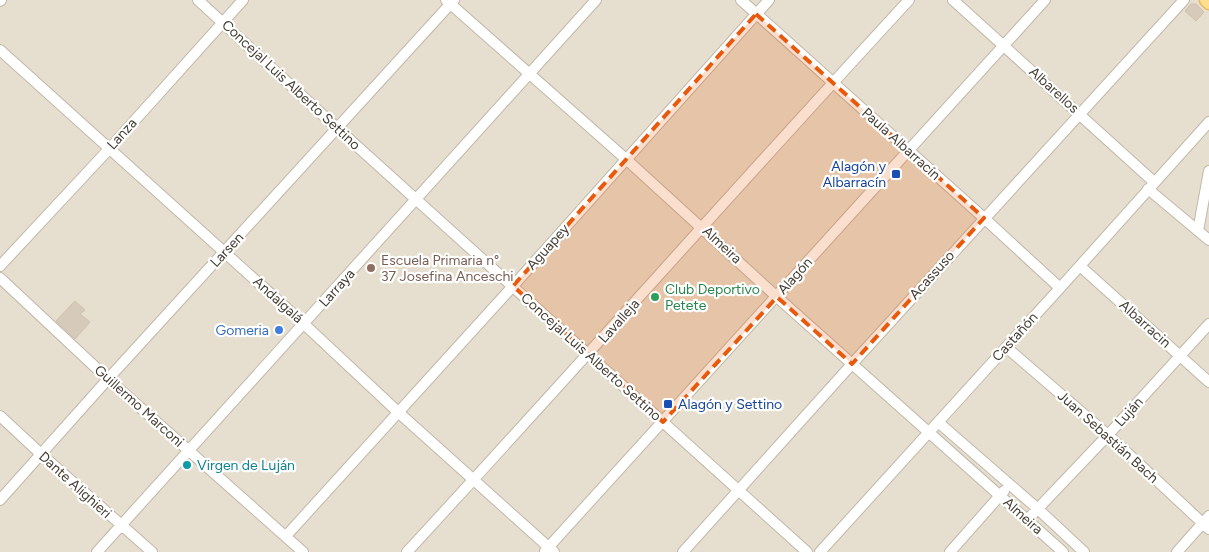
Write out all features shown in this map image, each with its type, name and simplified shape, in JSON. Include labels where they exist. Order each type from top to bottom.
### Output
[{"type":"main road","points":[[1206,0],[1209,3]]},
{"type":"street","name":"Concejal Luis Alberto Settino","points":[[198,0],[738,491],[808,552]]},
{"type":"street","name":"Lanza","points":[[0,266],[110,148],[243,0]]},
{"type":"street","name":"Larraya","points":[[97,552],[596,0]]},
{"type":"street","name":"Paula Albarracín","points":[[741,0],[1060,288]]},
{"type":"street","name":"Aguapey","points":[[286,536],[627,160],[769,0]]},
{"type":"street","name":"Lavalleja","points":[[407,552],[909,0]]},
{"type":"street","name":"Albarellos","points":[[952,0],[1080,114],[1151,186],[1209,240]]},
{"type":"street","name":"Alagón","points":[[549,550],[1045,0]]},
{"type":"street","name":"Acassuso","points":[[683,552],[984,218],[1184,0]]},
{"type":"street","name":"Almeira","points":[[450,1],[529,74],[702,227],[777,297],[1063,552]]},
{"type":"street","name":"Larsen","points":[[0,500],[108,379],[338,129],[450,1]]},
{"type":"street","name":"Andalgalá","points":[[0,50],[225,252],[549,550]]},
{"type":"street","name":"Castañón","points":[[820,552],[1209,122]]},
{"type":"street","points":[[1198,231],[1209,171]]},
{"type":"street","name":"Albarracin","points":[[1080,266],[1209,382]]},
{"type":"street","name":"Guillermo Marconi","points":[[0,278],[108,379],[303,552]]},
{"type":"street","name":"Luján","points":[[1028,519],[1108,436],[1209,324]]},
{"type":"street","name":"Juan Sebastián Bach","points":[[1006,347],[1207,523]]},
{"type":"street","name":"Dante Alighieri","points":[[0,416],[152,552]]},
{"type":"street","name":"Almeira","points":[[938,422],[1038,509],[1084,552]]},
{"type":"street","points":[[950,552],[1009,484]]},
{"type":"street","points":[[1176,552],[1207,523]]},
{"type":"highlighted area","points":[[756,14],[984,218],[852,364],[777,297],[663,422],[513,286]]},
{"type":"shaded area","points":[[0,0],[1209,0],[1209,552],[0,552]]},
{"type":"building","points":[[1191,4],[1196,4],[1204,12],[1196,21],[1185,11]]},
{"type":"building","points":[[75,301],[85,310],[80,314],[90,322],[75,339],[56,321]]},
{"type":"place","name":"Alagón y Albarracín","points":[[896,174]]},
{"type":"place","name":"Escuela Primaria n° 37 Josefina Anceschi","points":[[371,268]]},
{"type":"place","name":"Club Deportivo Petete","points":[[655,297]]},
{"type":"place","name":"Gomeria","points":[[279,330]]},
{"type":"place","name":"Alagón y Settino","points":[[668,404]]},
{"type":"place","name":"Virgen de Luján","points":[[187,465]]}]
